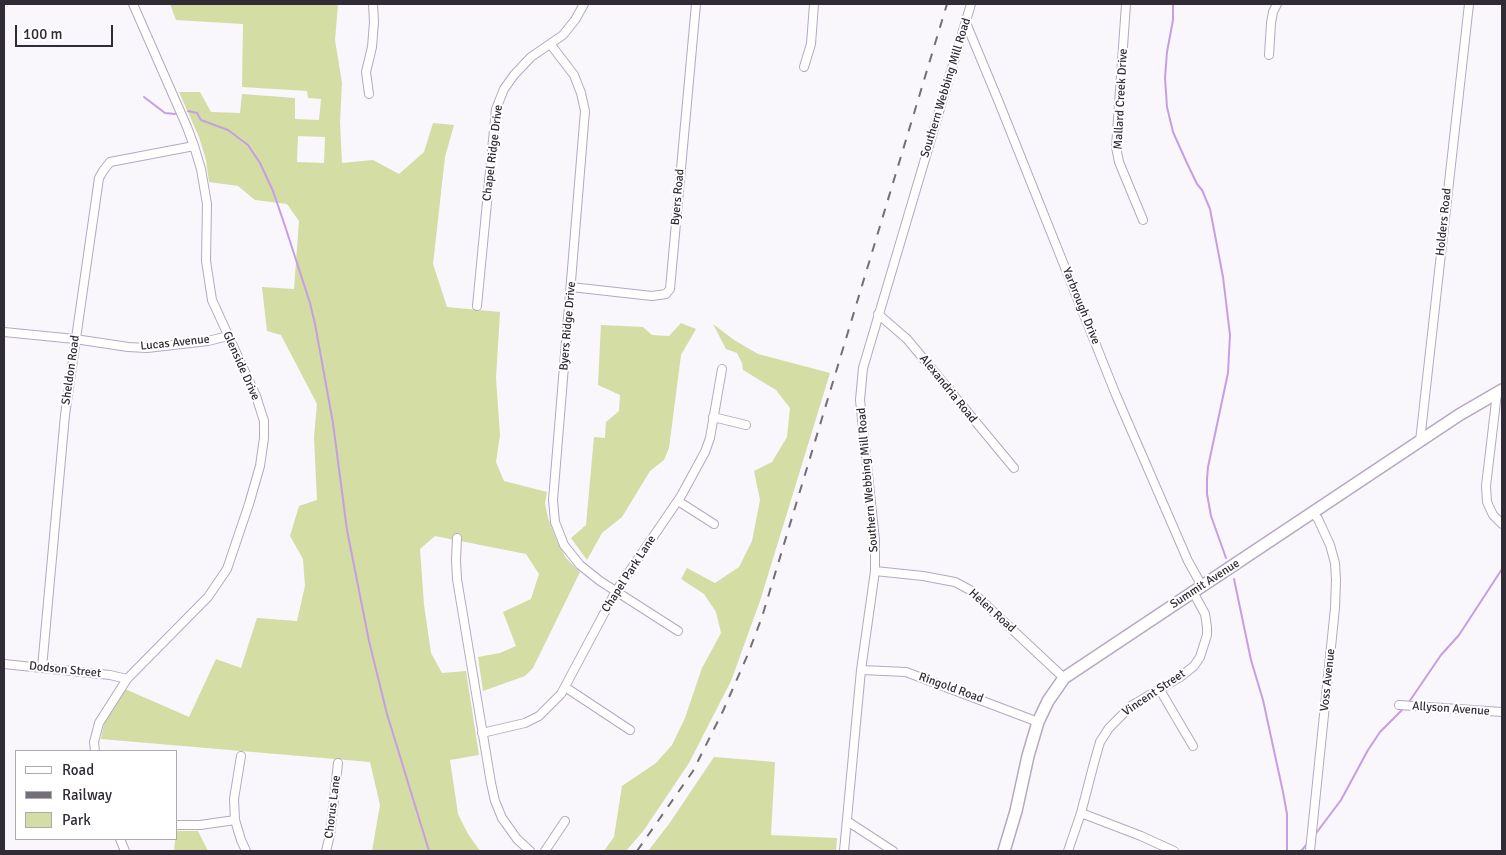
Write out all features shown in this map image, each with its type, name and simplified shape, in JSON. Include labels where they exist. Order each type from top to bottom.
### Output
[{"type":"main road","name":"Summit Avenue","points":[[1004,851],[1038,722],[1048,701],[1064,678],[1459,415],[1500,392]]},
{"type":"street","name":"Glenside Drive","points":[[95,750],[94,742],[99,722],[127,679],[208,597],[227,568],[260,466],[264,438],[264,422],[256,396],[212,300],[206,262],[207,204],[201,170],[194,146],[132,4]]},
{"type":"street","points":[[369,94],[366,72],[373,30],[373,4]]},
{"type":"street","name":"Chapel Ridge Drive","points":[[477,306],[496,109],[504,89],[514,75],[531,58],[551,45],[563,34],[575,20],[584,4]]},
{"type":"street","name":"Byers Road","points":[[571,287],[652,296],[666,294],[670,289],[696,4]]},
{"type":"street","points":[[804,67],[811,44],[814,4]]},
{"type":"street","name":"Southern Webbing Mill Road","points":[[844,851],[861,670],[875,571],[875,540],[860,400],[863,368],[971,4]]},
{"type":"street","name":"Mallard Creek Drive","points":[[1126,4],[1116,147],[1119,162],[1143,220]]},
{"type":"street","points":[[1269,54],[1271,23],[1277,4]]},
{"type":"street","name":"Holders Road","points":[[1420,441],[1469,4]]},
{"type":"street","name":"Yarbrough Drive","points":[[966,23],[1006,118],[1116,395],[1184,552],[1198,589]]},
{"type":"street","name":"Byers Ridge Drive","points":[[551,45],[574,75],[585,111],[553,500],[555,522],[564,545],[580,565],[678,631]]},
{"type":"street","name":"Sheldon Road","points":[[42,668],[65,415],[96,190],[103,171],[110,162],[194,146]]},
{"type":"street","name":"Alexandria Road","points":[[878,314],[907,339],[1014,468]]},
{"type":"street","name":"Lucas Avenue","points":[[4,332],[147,348],[208,341],[228,336]]},
{"type":"street","name":"Chapel Park Lane","points":[[482,733],[525,723],[539,716],[561,694],[616,591],[678,501],[705,452],[722,369]]},
{"type":"street","points":[[1500,392],[1486,486],[1487,502],[1493,515],[1502,524]]},
{"type":"street","points":[[713,417],[746,425]]},
{"type":"street","points":[[678,501],[714,524]]},
{"type":"street","name":"Voss Avenue","points":[[1310,851],[1335,608],[1336,580],[1330,545],[1318,519],[1313,513]]},
{"type":"street","points":[[457,538],[457,579],[495,801],[509,829],[517,840],[530,851]]},
{"type":"street","name":"Helen Road","points":[[875,571],[923,576],[955,582],[970,590],[1064,678]]},
{"type":"street","name":"Vincent Street","points":[[1068,851],[1081,814],[1100,742],[1109,728],[1131,706],[1160,690],[1194,666],[1204,648],[1207,635],[1205,614],[1198,589]]},
{"type":"street","name":"Dodson Street","points":[[4,664],[110,675],[127,679]]},
{"type":"street","name":"Ringold Road","points":[[861,670],[906,672],[1038,722]]},
{"type":"street","points":[[565,687],[630,730]]},
{"type":"street","points":[[1160,690],[1193,746]]},
{"type":"street","name":"Allyson Avenue","points":[[1399,705],[1502,712]]},
{"type":"street","points":[[241,756],[234,799],[235,820],[246,851]]},
{"type":"street","name":"Chorus Lane","points":[[326,851],[330,835],[338,763]]},
{"type":"street","points":[[1081,814],[1141,836],[1174,851]]},
{"type":"street","points":[[178,825],[200,825],[235,820]]},
{"type":"street","points":[[545,851],[565,821]]},
{"type":"street","points":[[847,821],[893,851]]},
{"type":"green space","points":[[170,4],[338,4],[335,40],[342,83],[340,122],[342,163],[373,160],[399,174],[424,152],[433,123],[454,125],[445,157],[433,264],[447,307],[500,312],[496,378],[500,435],[496,462],[504,481],[547,492],[545,503],[548,518],[556,539],[566,558],[580,572],[533,668],[525,676],[483,691],[478,657],[500,653],[516,646],[503,612],[531,599],[539,574],[526,554],[435,536],[420,549],[424,605],[431,653],[442,673],[466,671],[479,755],[450,760],[458,814],[468,834],[480,851],[372,851],[380,805],[370,762],[101,739],[104,724],[109,713],[125,689],[189,717],[216,659],[241,668],[257,618],[297,621],[305,586],[303,559],[290,536],[299,506],[317,500],[314,437],[317,404],[281,335],[267,331],[262,287],[294,289],[299,221],[287,204],[255,200],[238,186],[209,182],[206,160],[199,137],[179,92],[200,92],[211,112],[240,113],[242,94],[295,98],[295,119],[319,120],[321,99],[308,98],[307,91],[242,87],[243,24],[176,20]],"holes":[[[298,136],[325,137],[324,163],[297,162]]]},
{"type":"green space","points":[[681,323],[696,329],[681,355],[669,448],[664,460],[650,471],[622,517],[602,533],[587,560],[571,538],[586,525],[594,437],[605,438],[606,422],[619,411],[620,395],[598,385],[601,325],[643,327],[652,335],[669,336]]},
{"type":"green space","points":[[713,324],[734,340],[758,354],[830,373],[760,601],[731,681],[689,763],[644,830],[626,851],[604,851],[614,837],[622,786],[656,763],[672,745],[685,718],[702,668],[721,633],[716,612],[704,594],[681,579],[687,568],[715,583],[739,567],[752,541],[760,500],[754,471],[772,462],[787,437],[790,408],[776,390],[743,370],[737,353],[726,349]]},
{"type":"green space","points":[[714,757],[775,762],[771,835],[837,838],[836,851],[648,851],[669,824]]},
{"type":"green space","points":[[178,831],[198,831],[208,851],[174,851],[175,840],[178,840]]},
{"type":"waterway","points":[[1173,5],[1173,20],[1167,52],[1165,78],[1167,107],[1173,132],[1210,209],[1223,277],[1230,335],[1228,373],[1207,479],[1207,494],[1211,516],[1226,558]]},
{"type":"waterway","points":[[144,97],[165,113],[175,114]]},
{"type":"waterway","points":[[188,111],[197,113],[201,120],[228,130],[248,145],[260,163],[273,191],[285,226],[315,324],[333,423],[347,530],[369,641],[387,714],[429,851]]},
{"type":"waterway","points":[[1409,702],[1441,655],[1459,635],[1502,569]]},
{"type":"waterway","points":[[1234,579],[1251,660],[1263,700],[1283,792],[1287,814],[1287,851]]},
{"type":"waterway","points":[[1314,836],[1341,800],[1380,732],[1404,708]]},
{"type":"waterway","points":[[1301,851],[1308,843]]},
{"type":"railway","points":[[637,851],[693,771],[723,711],[762,617],[947,4]]}]
